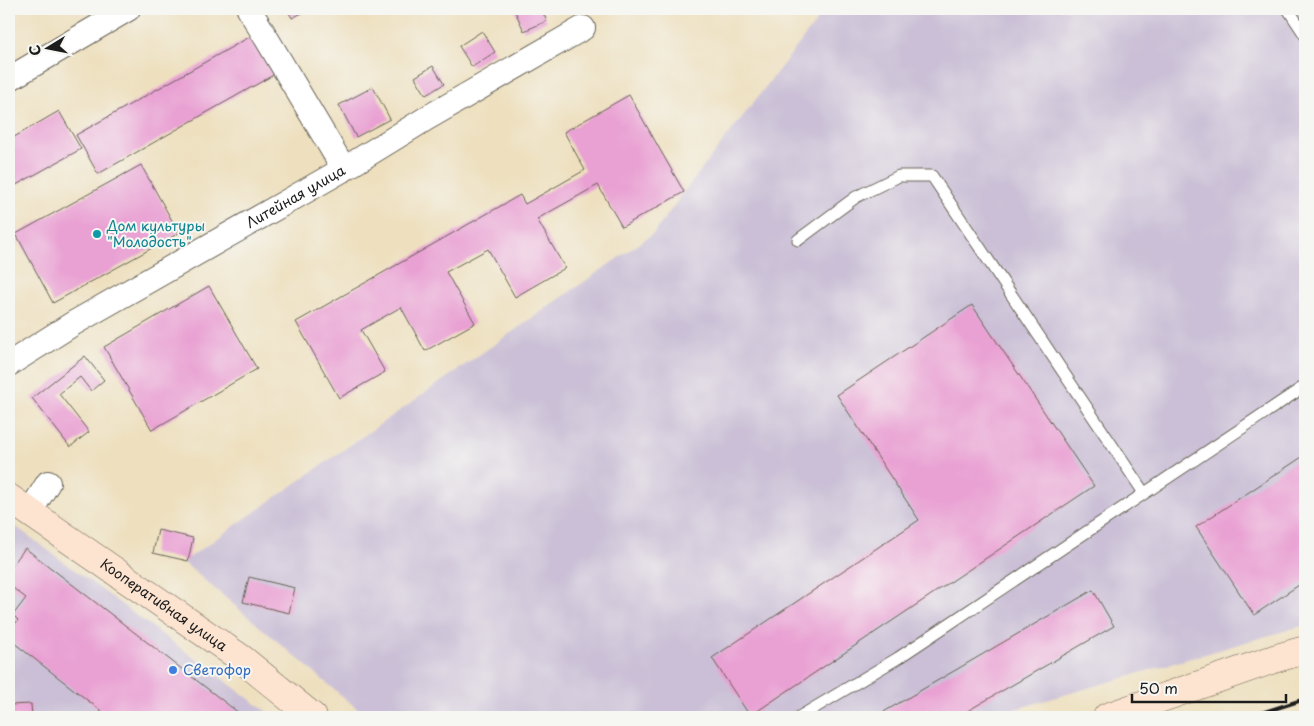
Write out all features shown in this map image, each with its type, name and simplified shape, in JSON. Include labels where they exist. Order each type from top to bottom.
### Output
[{"type":"street","points":[[9,79],[128,9]]},
{"type":"street","points":[[249,9],[344,169]]},
{"type":"street","name":"Литейная улица","points":[[9,364],[74,323],[344,169],[427,118],[583,28]]},
{"type":"street","points":[[19,505],[48,483]]},
{"type":"street","name":"Кооперативная улица","points":[[19,505],[242,659],[313,717]]},
{"type":"street","points":[[1107,717],[1305,650]]},
{"type":"lane","points":[[1288,9],[1305,35]]},
{"type":"lane","points":[[798,240],[856,197],[899,176],[932,176],[1144,494]]},
{"type":"lane","points":[[798,717],[898,658],[1305,386]]},
{"type":"shaded area","points":[[826,9],[1305,9],[1305,625],[988,717],[916,717],[906,699],[875,717],[367,717],[183,562],[654,233]]},
{"type":"shaded area","points":[[9,523],[11,523],[274,717],[9,717]]},
{"type":"building","points":[[287,9],[310,9],[292,18]]},
{"type":"building","points":[[514,9],[541,9],[547,21],[524,31]]},
{"type":"building","points":[[482,31],[495,52],[472,67],[459,46]]},
{"type":"building","points":[[253,35],[275,74],[98,174],[76,135]]},
{"type":"building","points":[[433,66],[444,84],[426,95],[415,77]]},
{"type":"building","points":[[373,87],[390,119],[356,137],[339,105]]},
{"type":"building","points":[[629,95],[684,192],[622,227],[598,185],[537,219],[565,268],[515,297],[488,249],[446,272],[475,323],[425,351],[401,307],[361,330],[385,372],[339,398],[296,322],[520,195],[525,204],[585,170],[564,132]]},
{"type":"building","points":[[59,111],[81,149],[9,189],[9,140]]},
{"type":"building","name":"Дом культуры \"Молодость\"","points":[[141,165],[179,233],[53,303],[16,234]]},
{"type":"building","points":[[209,286],[257,369],[152,430],[104,347]]},
{"type":"building","points":[[972,305],[1094,486],[750,716],[712,658],[919,520],[837,395]]},
{"type":"building","points":[[85,356],[104,380],[91,391],[80,377],[59,394],[89,432],[70,447],[32,398]]},
{"type":"building","points":[[1305,455],[1305,581],[1254,615],[1196,527]]},
{"type":"building","points":[[158,530],[193,538],[188,561],[153,553]]},
{"type":"building","points":[[25,548],[244,717],[109,717],[9,639],[9,632],[18,620],[13,615],[26,598],[9,585],[9,570]]},
{"type":"building","points":[[249,577],[295,588],[289,613],[243,602]]},
{"type":"building","points":[[1093,590],[1114,626],[957,717],[875,717]]},
{"type":"building","points":[[31,704],[32,717],[9,717],[9,705]]},
{"type":"railway","points":[[1249,717],[1305,699]]},
{"type":"place","name":"Дом культуры \"Молодость\"","points":[[97,234]]},
{"type":"place","name":"Светофор","points":[[173,670]]}]
